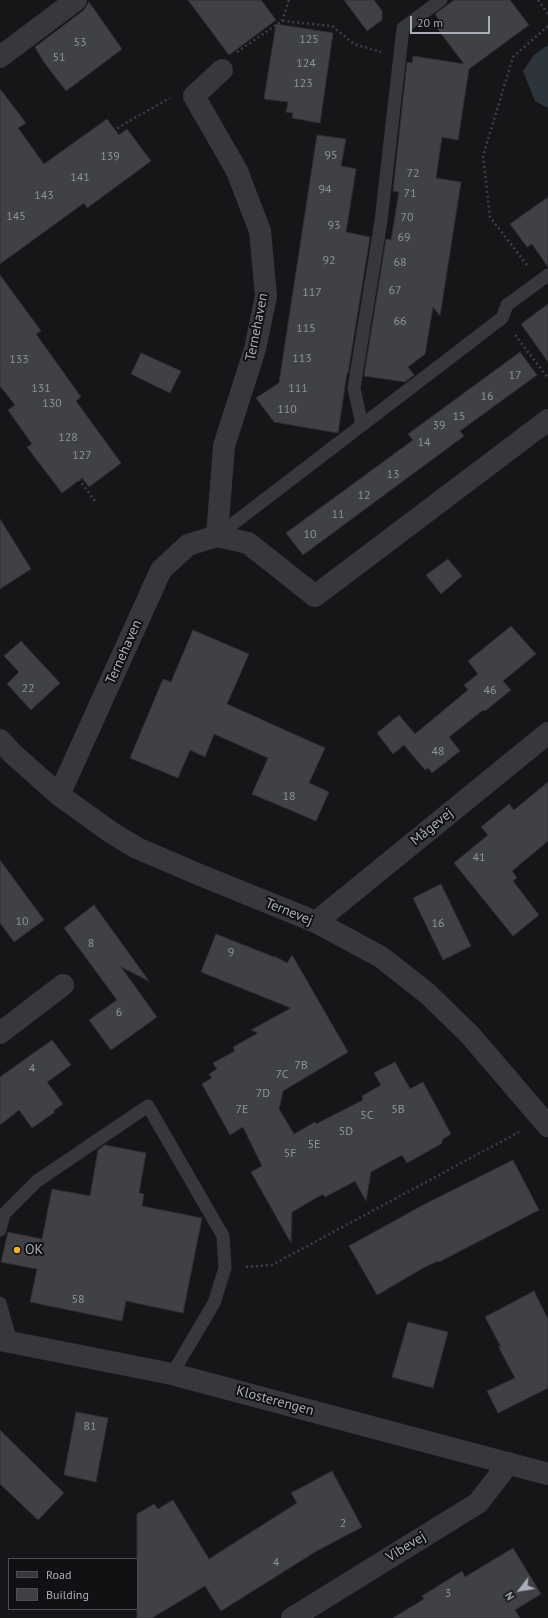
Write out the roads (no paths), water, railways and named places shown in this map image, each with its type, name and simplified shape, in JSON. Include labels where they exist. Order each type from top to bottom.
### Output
[{"type":"street","points":[[0,57],[76,0]]},
{"type":"street","name":"Ternehaven","points":[[217,536],[224,446],[255,349],[266,296],[260,231],[237,171],[194,96],[222,70]]},
{"type":"street","name":"Ternehaven","points":[[59,795],[161,570],[188,545],[217,536],[248,543],[315,596],[548,420]]},
{"type":"street","name":"Mågevej","points":[[316,922],[548,733]]},
{"type":"street","name":"Ternevej","points":[[0,740],[12,753],[59,795],[112,833],[137,848],[316,922],[381,957],[428,994],[470,1035],[546,1119]]},
{"type":"street","points":[[0,1033],[63,985]]},
{"type":"street","name":"Klosterengen","points":[[5,1341],[172,1374],[548,1474]]},
{"type":"street","name":"Vibevej","points":[[292,1618],[478,1503],[509,1463]]},
{"type":"lane","points":[[362,425],[354,388],[381,221],[403,28],[441,0]]},
{"type":"lane","name":"Ternehaven","points":[[217,536],[502,318],[507,305],[544,278]]},
{"type":"lane","points":[[0,1230],[4,1214],[37,1181],[148,1106],[223,1236],[225,1268],[214,1303],[172,1374]]},
{"type":"lane","points":[[0,1303],[5,1341]]},
{"type":"place","name":"OK","points":[[17,1250]]}]
